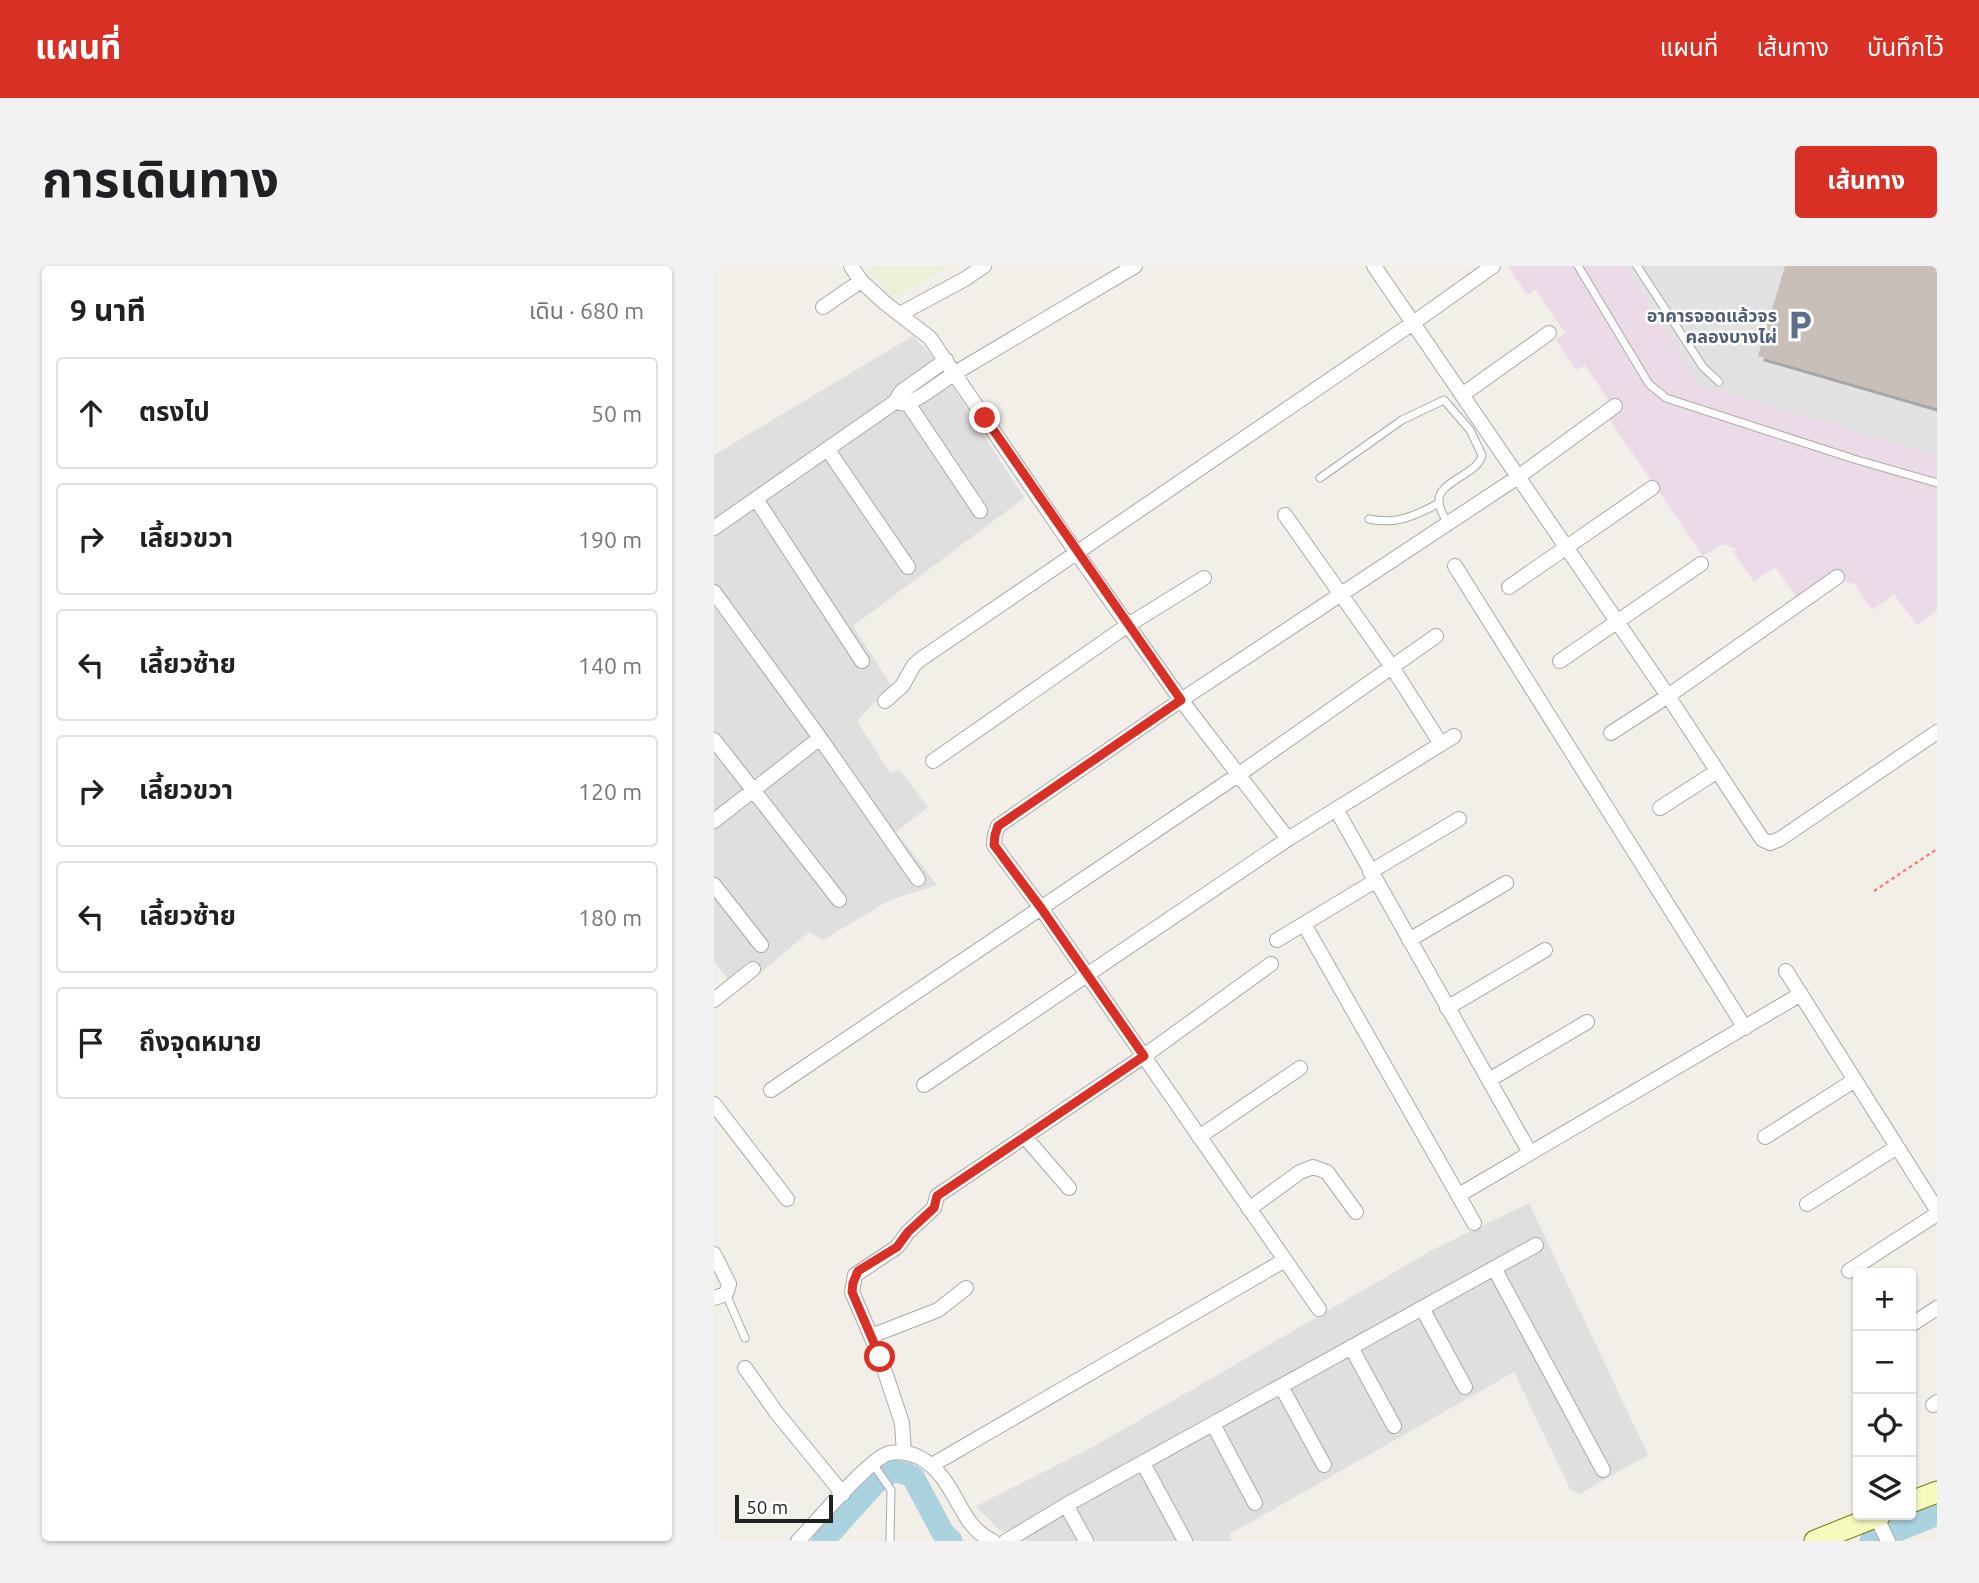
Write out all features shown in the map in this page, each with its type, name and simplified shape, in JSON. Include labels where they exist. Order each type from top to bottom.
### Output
[{"type":"street","points":[[851,266],[861,281],[930,338],[1181,700],[1288,839]]},
{"type":"street","points":[[900,314],[985,266]]},
{"type":"street","points":[[901,399],[955,373],[1135,266]]},
{"type":"street","points":[[1374,266],[1668,696],[1762,839],[1770,843],[1780,839],[1937,732]]},
{"type":"street","points":[[885,701],[902,686],[914,665],[922,659],[1493,266]]},
{"type":"street","points":[[823,307],[861,281]]},
{"type":"street","points":[[1462,395],[1549,333]]},
{"type":"street","points":[[714,528],[901,399],[946,360]]},
{"type":"street","points":[[901,399],[980,511]]},
{"type":"street","points":[[1318,1309],[1041,908],[994,845],[995,835],[998,826],[1181,700],[1518,477],[1615,406]]},
{"type":"street","points":[[828,450],[908,568]]},
{"type":"street","points":[[1509,587],[1652,488]]},
{"type":"street","points":[[756,499],[862,661]]},
{"type":"street","points":[[1285,515],[1392,667],[1441,744]]},
{"type":"street","points":[[1560,661],[1701,564]]},
{"type":"street","points":[[1455,566],[1745,1028]]},
{"type":"street","points":[[1611,733],[1837,577]]},
{"type":"street","points":[[933,761],[1128,625],[1204,578]]},
{"type":"street","points":[[714,592],[918,879]]},
{"type":"street","points":[[771,1090],[1238,775],[1436,636]]},
{"type":"street","points":[[923,1085],[1288,839],[1454,736]]},
{"type":"street","points":[[714,821],[820,738]]},
{"type":"street","points":[[714,740],[839,900]]},
{"type":"street","points":[[1660,808],[1716,772]]},
{"type":"street","points":[[1336,809],[1530,1153]]},
{"type":"street","points":[[1277,940],[1459,819]]},
{"type":"street","points":[[1409,940],[1506,883]]},
{"type":"street","points":[[714,885],[761,945]]},
{"type":"street","points":[[1304,924],[1474,1223]]},
{"type":"street","points":[[1447,1008],[1545,950]]},
{"type":"street","points":[[904,1453],[902,1423],[852,1292],[855,1275],[897,1247],[908,1232],[934,1208],[937,1196],[1144,1056],[1271,964]]},
{"type":"street","points":[[714,1000],[753,968]]},
{"type":"street","points":[[1786,971],[1937,1212],[1849,1271]]},
{"type":"street","points":[[1459,1195],[1801,994]]},
{"type":"street","points":[[1489,1080],[1587,1022]]},
{"type":"street","points":[[1199,1137],[1300,1068]]},
{"type":"street","points":[[1765,1138],[1855,1080]]},
{"type":"street","points":[[714,1104],[787,1199]]},
{"type":"street","points":[[1025,1137],[1069,1188]]},
{"type":"street","points":[[1807,1204],[1897,1147]]},
{"type":"street","points":[[1249,1209],[1300,1172],[1313,1167],[1327,1172],[1356,1212]]},
{"type":"street","points":[[1006,1541],[1066,1505],[1536,1245]]},
{"type":"street","points":[[714,1254],[729,1284],[720,1296]]},
{"type":"street","points":[[932,1465],[1285,1260]]},
{"type":"street","points":[[1494,1268],[1603,1470]]},
{"type":"street","points":[[870,1336],[938,1310],[966,1289]]},
{"type":"street","points":[[1422,1308],[1465,1387]]},
{"type":"street","points":[[1916,1322],[1937,1308]]},
{"type":"street","points":[[1351,1347],[1394,1426]]},
{"type":"street","points":[[745,1368],[776,1412],[843,1494]]},
{"type":"street","points":[[1281,1386],[1324,1465]]},
{"type":"street","points":[[1213,1424],[1255,1503]]},
{"type":"street","points":[[798,1541],[843,1494],[888,1453],[904,1453],[917,1455],[932,1465],[949,1487],[965,1518],[981,1536],[993,1541]]},
{"type":"street","points":[[1143,1463],[1185,1541]]},
{"type":"street","points":[[1916,1500],[1937,1492]]},
{"type":"street","points":[[1066,1505],[1086,1541]]},
{"type":"street","points":[[1815,1541],[1873,1520]]},
{"type":"street","points":[[1879,1520],[1888,1541]]},
{"type":"lane","points":[[1578,266],[1649,384],[1665,398],[1937,483]]},
{"type":"lane","points":[[1637,266],[1703,367],[1718,382]]},
{"type":"lane","points":[[1320,478],[1402,421],[1444,400],[1470,430],[1482,455],[1480,463],[1442,491],[1438,503],[1448,524]]},
{"type":"lane","points":[[1369,519],[1380,522],[1405,520],[1438,503]]},
{"type":"lane","points":[[720,1296],[746,1338]]},
{"type":"lane","points":[[874,1466],[891,1490],[890,1541]]},
{"type":"path","points":[[1874,891],[1937,849]]},
{"type":"shaded area","points":[[1508,266],[1937,266],[1937,610],[1917,626],[1894,594],[1872,610],[1854,584],[1829,576],[1798,599],[1775,567],[1754,582],[1733,552],[1737,549],[1722,544],[1703,556],[1607,416],[1615,410],[1585,365],[1576,371],[1556,340],[1565,333],[1536,289],[1527,295]]},
{"type":"shaded area","name":"อาคารจอดแล้วจร คลองบางไผ่","points":[[1626,266],[1937,266],[1937,456],[1700,385]]},
{"type":"shaded area","points":[[913,336],[931,355],[952,385],[1024,498],[853,626],[891,685],[857,721],[890,773],[899,769],[928,807],[896,832],[937,885],[890,900],[823,940],[809,932],[759,974],[749,961],[728,979],[714,961],[714,455]]},
{"type":"shaded area","points":[[1529,1203],[1648,1455],[1579,1494],[1570,1489],[1514,1372],[1230,1534],[1232,1541],[1026,1541],[999,1530],[976,1506],[1093,1447],[1436,1248]]},
{"type":"green space","points":[[869,266],[951,266],[892,298]]},
{"type":"building","points":[[1785,266],[1937,266],[1937,408],[1758,356]]},
{"type":"waterway","points":[[823,1541],[875,1483],[892,1471],[913,1477],[943,1533],[951,1541]]},
{"type":"waterway","points":[[1871,1541],[1937,1514]]},
{"type":"place","name":"อาคารจอดแล้วจร คลองบางไผ่","points":[[1800,325]]},
{"type":"route","points":[[880,1357],[852,1292],[858,1271],[897,1247],[908,1232],[931,1212],[937,1196],[1144,1056],[994,845],[995,835],[998,826],[1181,700],[985,418]]}]
